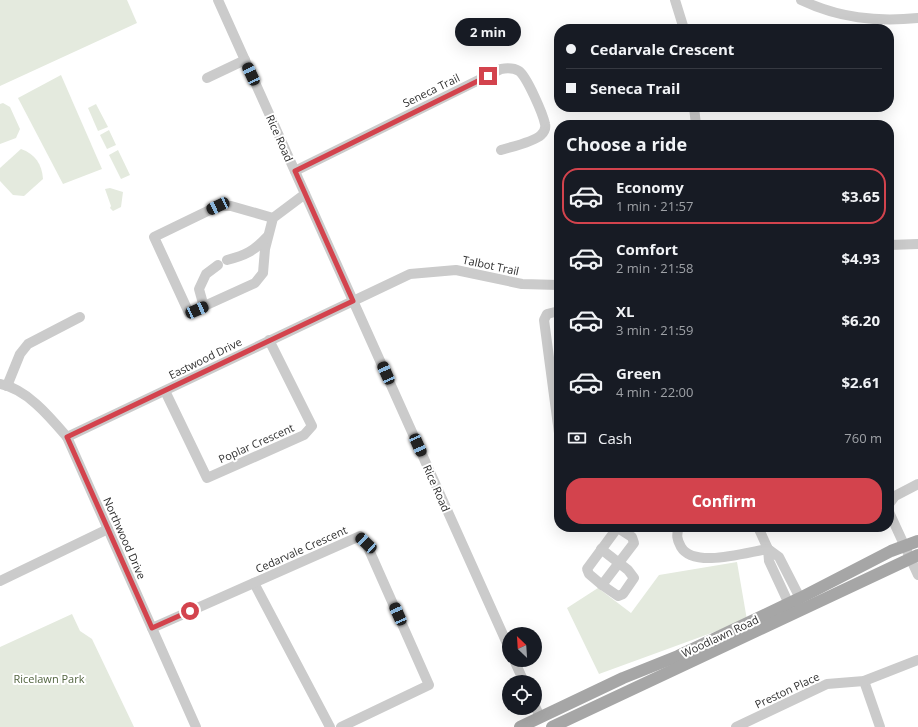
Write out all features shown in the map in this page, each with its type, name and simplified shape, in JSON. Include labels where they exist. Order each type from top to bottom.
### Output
[{"type":"main road","name":"Woodlawn Road","points":[[520,727],[543,722],[623,678],[678,656],[918,541]]},
{"type":"main road","name":"Woodlawn Road","points":[[552,727],[914,557]]},
{"type":"street","name":"Rice Road","points":[[218,0],[502,632]]},
{"type":"street","points":[[676,0],[683,24]]},
{"type":"street","points":[[801,0],[829,12],[860,19],[892,20],[918,18]]},
{"type":"street","points":[[206,78],[245,60]]},
{"type":"street","name":"Seneca Trail","points":[[295,171],[501,69],[510,68],[519,71],[524,77],[542,116],[545,124],[545,130],[541,136],[534,140],[501,150]]},
{"type":"street","points":[[273,218],[231,206],[218,206],[154,237],[189,313],[255,283],[263,273],[265,249],[273,218],[305,194]]},
{"type":"street","points":[[204,307],[199,289],[206,274],[223,262],[243,256],[256,249],[269,236]]},
{"type":"street","points":[[894,245],[917,245]]},
{"type":"street","name":"Talbot Trail","points":[[353,301],[410,274],[441,270],[464,271],[522,284],[554,285]]},
{"type":"street","name":"Eastwood Drive","points":[[67,437],[353,301]]},
{"type":"street","points":[[554,312],[547,314],[544,320],[554,395]]},
{"type":"street","points":[[4,385],[20,354],[28,344],[80,318]]},
{"type":"street","name":"Poplar Crescent","points":[[165,391],[207,478],[304,435],[312,426],[269,340]]},
{"type":"street","name":"Northwood Drive","points":[[4,385],[33,403],[51,418],[67,437],[196,727]]},
{"type":"street","points":[[894,497],[918,484]]},
{"type":"street","points":[[894,523],[905,546],[914,557],[918,575]]},
{"type":"street","points":[[1,579],[108,528]]},
{"type":"street","points":[[601,549],[634,578],[623,594],[615,596],[589,574],[587,568],[601,549],[614,532]]},
{"type":"street","points":[[602,585],[634,543],[632,537],[625,532]]},
{"type":"street","points":[[677,532],[678,543],[684,553],[693,558],[717,558],[768,549],[779,557],[800,598]]},
{"type":"street","points":[[760,532],[768,549],[769,561],[789,604]]},
{"type":"street","name":"Cedarvale Crescent","points":[[152,628],[360,536],[366,543],[429,684],[341,727]]},
{"type":"street","name":"Cedarvale Crescent","points":[[254,583],[330,727]]},
{"type":"street","name":"Preston Place","points":[[736,727],[827,684],[864,681],[918,660]]},
{"type":"street","points":[[864,681],[880,727]]},
{"type":"green space","points":[[0,0],[127,0],[137,23],[0,86]]},
{"type":"green space","points":[[61,75],[102,169],[63,184],[18,98]]},
{"type":"green space","points":[[3,103],[10,107],[20,129],[16,138],[0,144],[0,104]]},
{"type":"green space","points":[[96,104],[108,127],[98,131],[88,108]]},
{"type":"green space","points":[[109,130],[116,145],[107,149],[100,135]]},
{"type":"green space","points":[[21,149],[37,160],[43,179],[24,196],[13,195],[0,181],[0,168]]},
{"type":"green space","points":[[118,150],[130,175],[121,179],[109,155]]},
{"type":"green space","points":[[110,188],[123,192],[121,207],[113,211],[110,208],[111,206],[105,189]]},
{"type":"green space","points":[[737,562],[747,620],[599,674],[567,608],[598,588],[631,613],[659,575]]},
{"type":"green space","name":"Ricelawn Park","points":[[72,614],[80,631],[92,639],[134,727],[0,727],[0,647]]},
{"type":"route","points":[[190,611],[152,628],[67,437],[353,301],[295,171],[488,76]]}]
